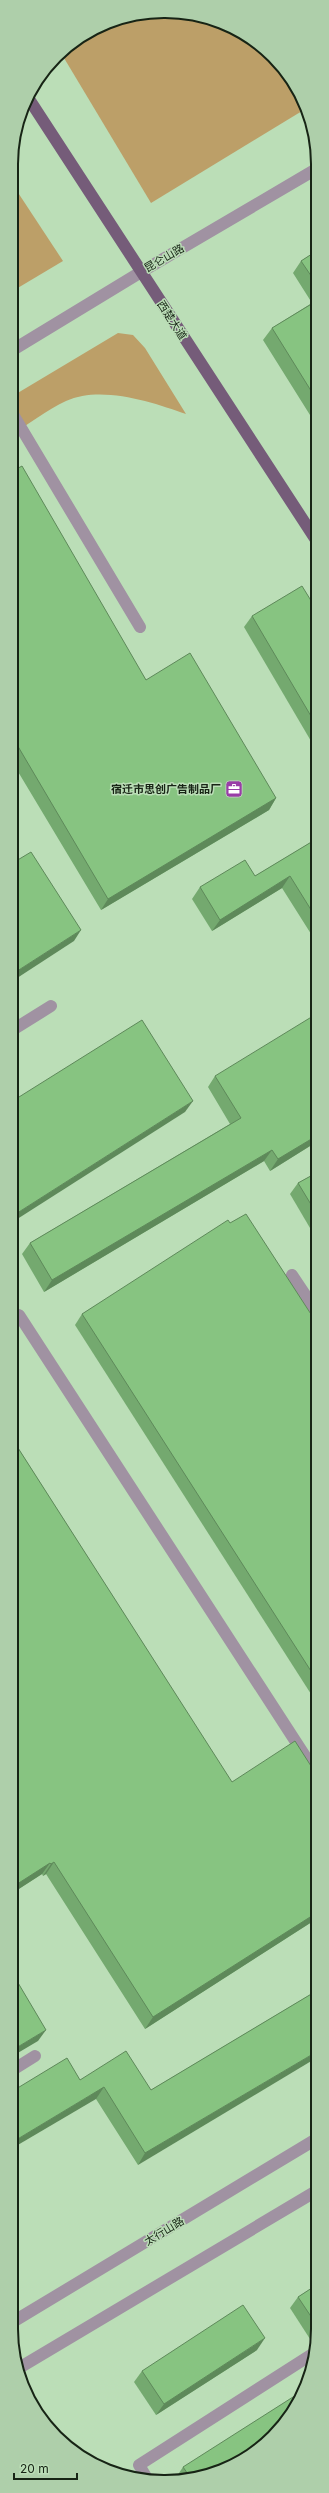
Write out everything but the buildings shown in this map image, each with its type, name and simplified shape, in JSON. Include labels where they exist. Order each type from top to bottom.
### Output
[{"type":"main road","name":"西楚大道","points":[[32,103],[311,532]]},
{"type":"street","name":"昆仑山路","points":[[18,347],[141,272],[311,172]]},
{"type":"street","points":[[18,423],[140,627]]},
{"type":"street","points":[[18,1027],[51,1006]]},
{"type":"street","points":[[292,1275],[311,1304]]},
{"type":"street","points":[[19,1315],[311,1765]]},
{"type":"street","points":[[18,2067],[35,2056]]},
{"type":"street","name":"太行山路","points":[[18,2319],[311,2142]]},
{"type":"street","points":[[23,2366],[311,2194]]},
{"type":"street","points":[[144,2474],[139,2465],[308,2357]]},
{"type":"shaded area","points":[[145,19],[184,19],[221,29],[254,48],[275,68],[291,91],[301,112],[151,203],[64,58],[75,48],[108,29]]},
{"type":"shaded area","points":[[18,193],[63,261],[18,288]]},
{"type":"shaded area","points":[[118,333],[133,335],[145,348],[186,414],[142,400],[126,397],[110,395],[80,396],[66,401],[18,430],[18,393]]},
{"type":"place","name":"宿迁市思创广告制品厂","points":[[234,789]]}]
